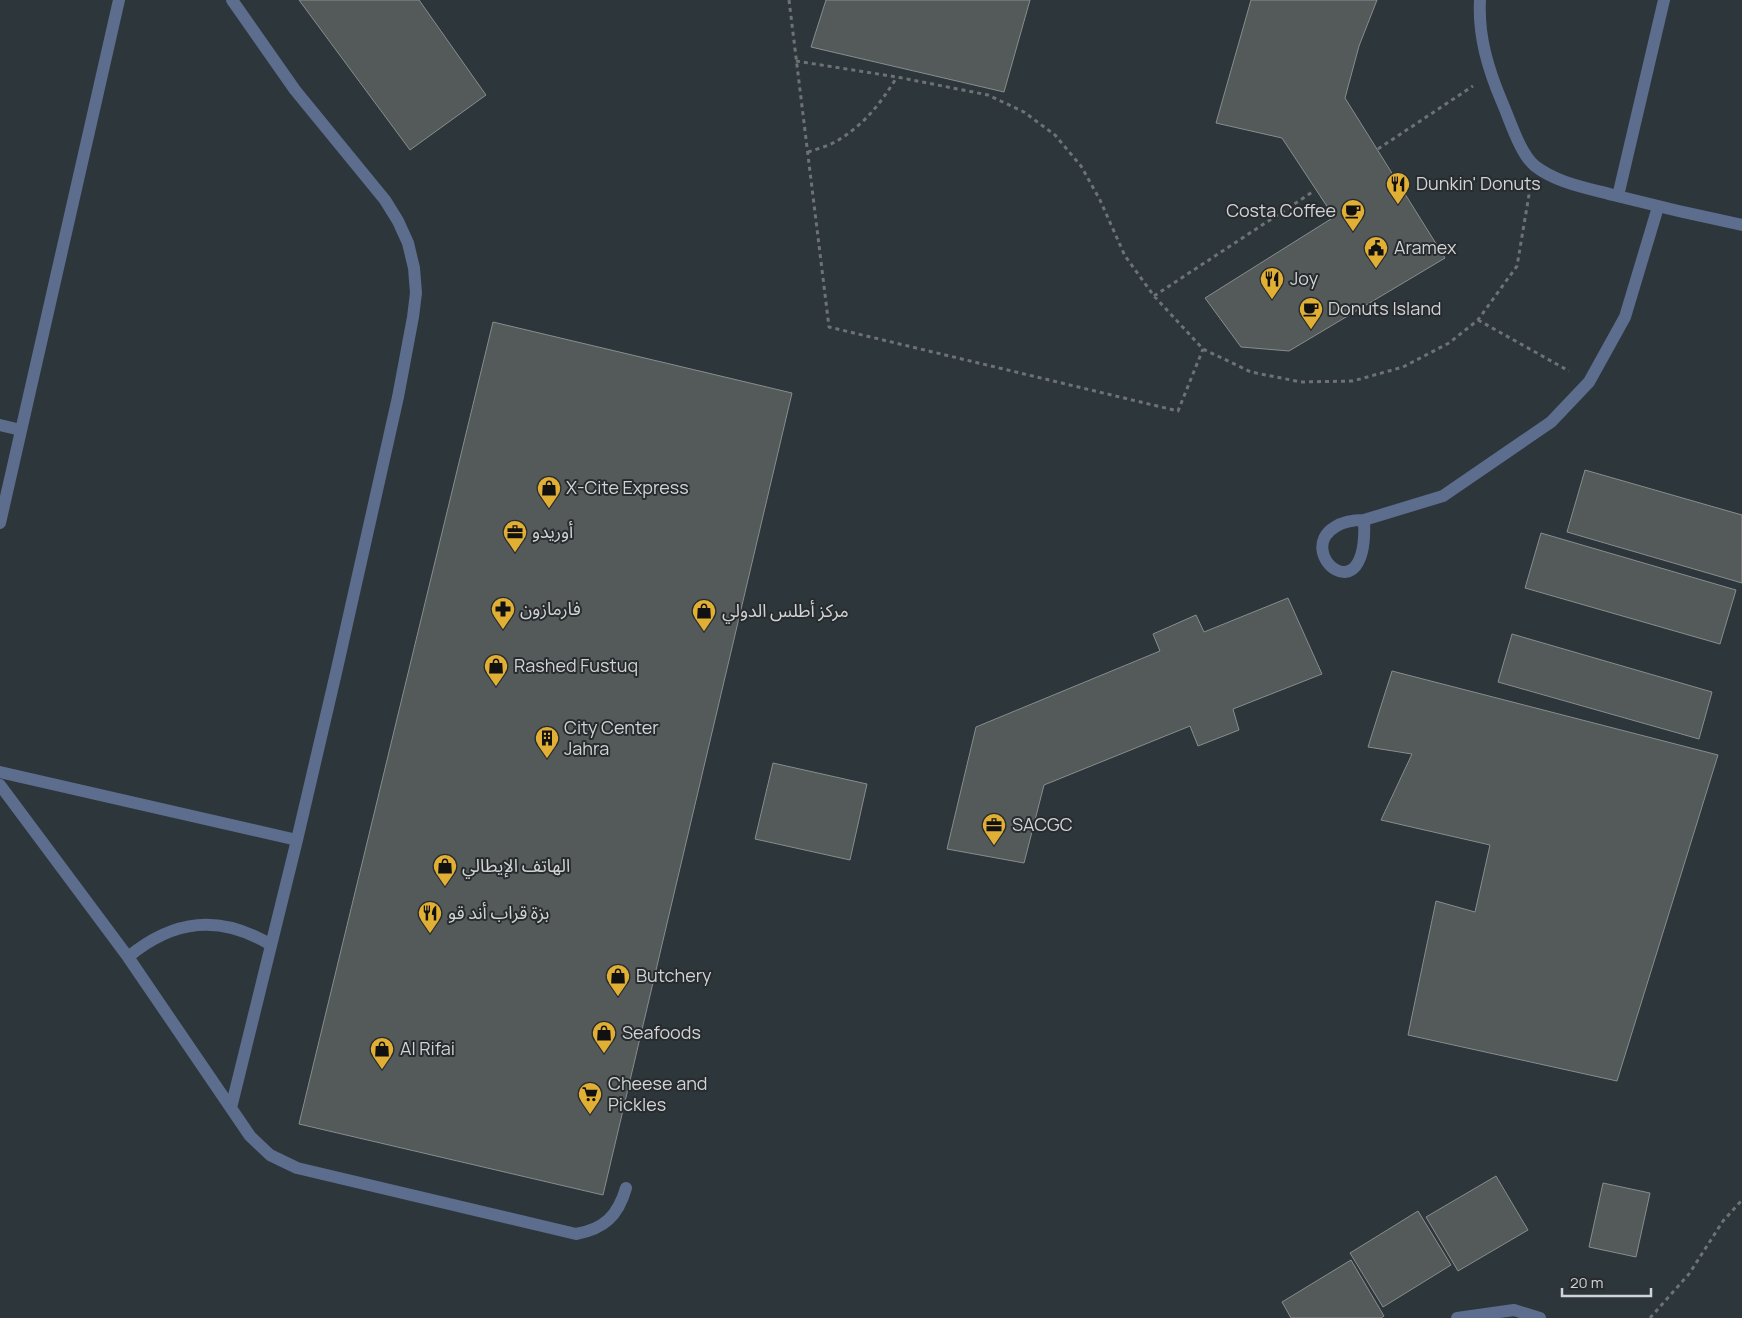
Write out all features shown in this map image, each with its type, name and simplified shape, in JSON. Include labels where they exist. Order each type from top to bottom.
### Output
[{"type":"lane","points":[[0,523],[6,470],[21,430],[119,0]]},
{"type":"lane","points":[[231,1108],[297,840],[398,398],[416,293],[414,268],[408,243],[398,220],[385,200],[295,90],[232,0]]},
{"type":"lane","points":[[1480,0],[1481,36],[1490,75],[1525,152],[1535,166],[1559,180],[1658,207],[1742,225]]},
{"type":"lane","points":[[1618,196],[1664,0]]},
{"type":"lane","points":[[1364,520],[1443,496],[1551,422],[1589,382],[1625,317],[1658,207]]},
{"type":"lane","points":[[0,425],[21,430]]},
{"type":"lane","points":[[0,772],[297,840]]},
{"type":"lane","points":[[0,785],[128,956],[250,1136],[259,1147],[277,1159],[297,1168],[576,1234],[597,1228],[607,1222],[616,1212],[626,1188]]},
{"type":"lane","points":[[128,956],[160,934],[179,927],[198,924],[236,928],[254,935],[270,945]]},
{"type":"lane","points":[[1457,1318],[1514,1310],[1540,1318]]},
{"type":"path","points":[[789,0],[829,326],[1178,411],[1203,349]]},
{"type":"path","points":[[796,61],[897,77],[988,96],[1024,112],[1055,136],[1081,166],[1100,200],[1125,256],[1154,296],[1203,349],[1250,372],[1301,382],[1353,381],[1403,367],[1448,342],[1478,320],[1517,266],[1535,166]]},
{"type":"path","points":[[1378,149],[1490,75]]},
{"type":"path","points":[[808,152],[836,142],[861,124],[882,103],[897,77]]},
{"type":"path","points":[[1154,296],[1314,191]]},
{"type":"path","points":[[1478,320],[1589,382]]},
{"type":"path","points":[[1650,1318],[1689,1274],[1723,1221],[1742,1200]]},
{"type":"shaded area","points":[[0,0],[1742,0],[1742,1318],[0,1318]]},
{"type":"building","points":[[299,0],[419,0],[486,95],[410,150]]},
{"type":"building","points":[[826,0],[1030,0],[1004,92],[811,47]]},
{"type":"building","points":[[1251,0],[1377,0],[1359,46],[1345,98],[1445,258],[1289,351],[1241,347],[1205,298],[1334,217],[1282,138],[1216,123]]},
{"type":"building","name":"City Center Jahra","points":[[493,322],[792,393],[603,1195],[299,1124]]},
{"type":"building","points":[[1585,470],[1742,515],[1742,583],[1567,532]]},
{"type":"building","points":[[1541,533],[1736,590],[1720,644],[1525,588]]},
{"type":"building","points":[[1288,598],[1322,674],[1233,709],[1239,730],[1198,746],[1190,726],[1044,785],[1024,863],[947,849],[976,727],[1160,651],[1153,634],[1196,615],[1204,632]]},
{"type":"building","points":[[1512,634],[1712,692],[1699,739],[1498,682]]},
{"type":"building","points":[[1392,671],[1718,755],[1617,1081],[1408,1035],[1436,901],[1475,912],[1490,845],[1381,820],[1412,754],[1368,747]]},
{"type":"building","points":[[773,763],[867,784],[850,860],[755,839]]},
{"type":"building","points":[[1496,1176],[1528,1230],[1458,1271],[1426,1217]]},
{"type":"building","points":[[1603,1183],[1650,1193],[1636,1257],[1589,1247]]},
{"type":"building","points":[[1418,1211],[1451,1265],[1383,1307],[1350,1253]]},
{"type":"building","points":[[1351,1260],[1384,1316],[1381,1318],[1291,1318],[1282,1302]]},
{"type":"place","name":"Dunkin' Donuts","points":[[1398,205]]},
{"type":"place","name":"Costa Coffee","points":[[1353,232]]},
{"type":"place","name":"Aramex","points":[[1376,269]]},
{"type":"place","name":"Joy","points":[[1272,300]]},
{"type":"place","name":"Donuts Island","points":[[1311,330]]},
{"type":"place","name":"X-Cite Express","points":[[549,509]]},
{"type":"place","name":"أوريدو","points":[[515,553]]},
{"type":"place","name":"فارمازون","points":[[503,630]]},
{"type":"place","name":"مركز أطلس الدولي","points":[[704,632]]},
{"type":"place","name":"Rashed Fustuq","points":[[496,687]]},
{"type":"place","name":"City Center Jahra","points":[[547,759]]},
{"type":"place","name":"SACGC","points":[[994,846]]},
{"type":"place","name":"الهاتف الإيطالي","points":[[445,887]]},
{"type":"place","name":"بزة قراب أند قو","points":[[430,934]]},
{"type":"place","name":"Butchery","points":[[618,997]]},
{"type":"place","name":"Seafoods","points":[[604,1054]]},
{"type":"place","name":"Al Rifai","points":[[382,1070]]},
{"type":"place","name":"Cheese and Pickles","points":[[590,1115]]}]
